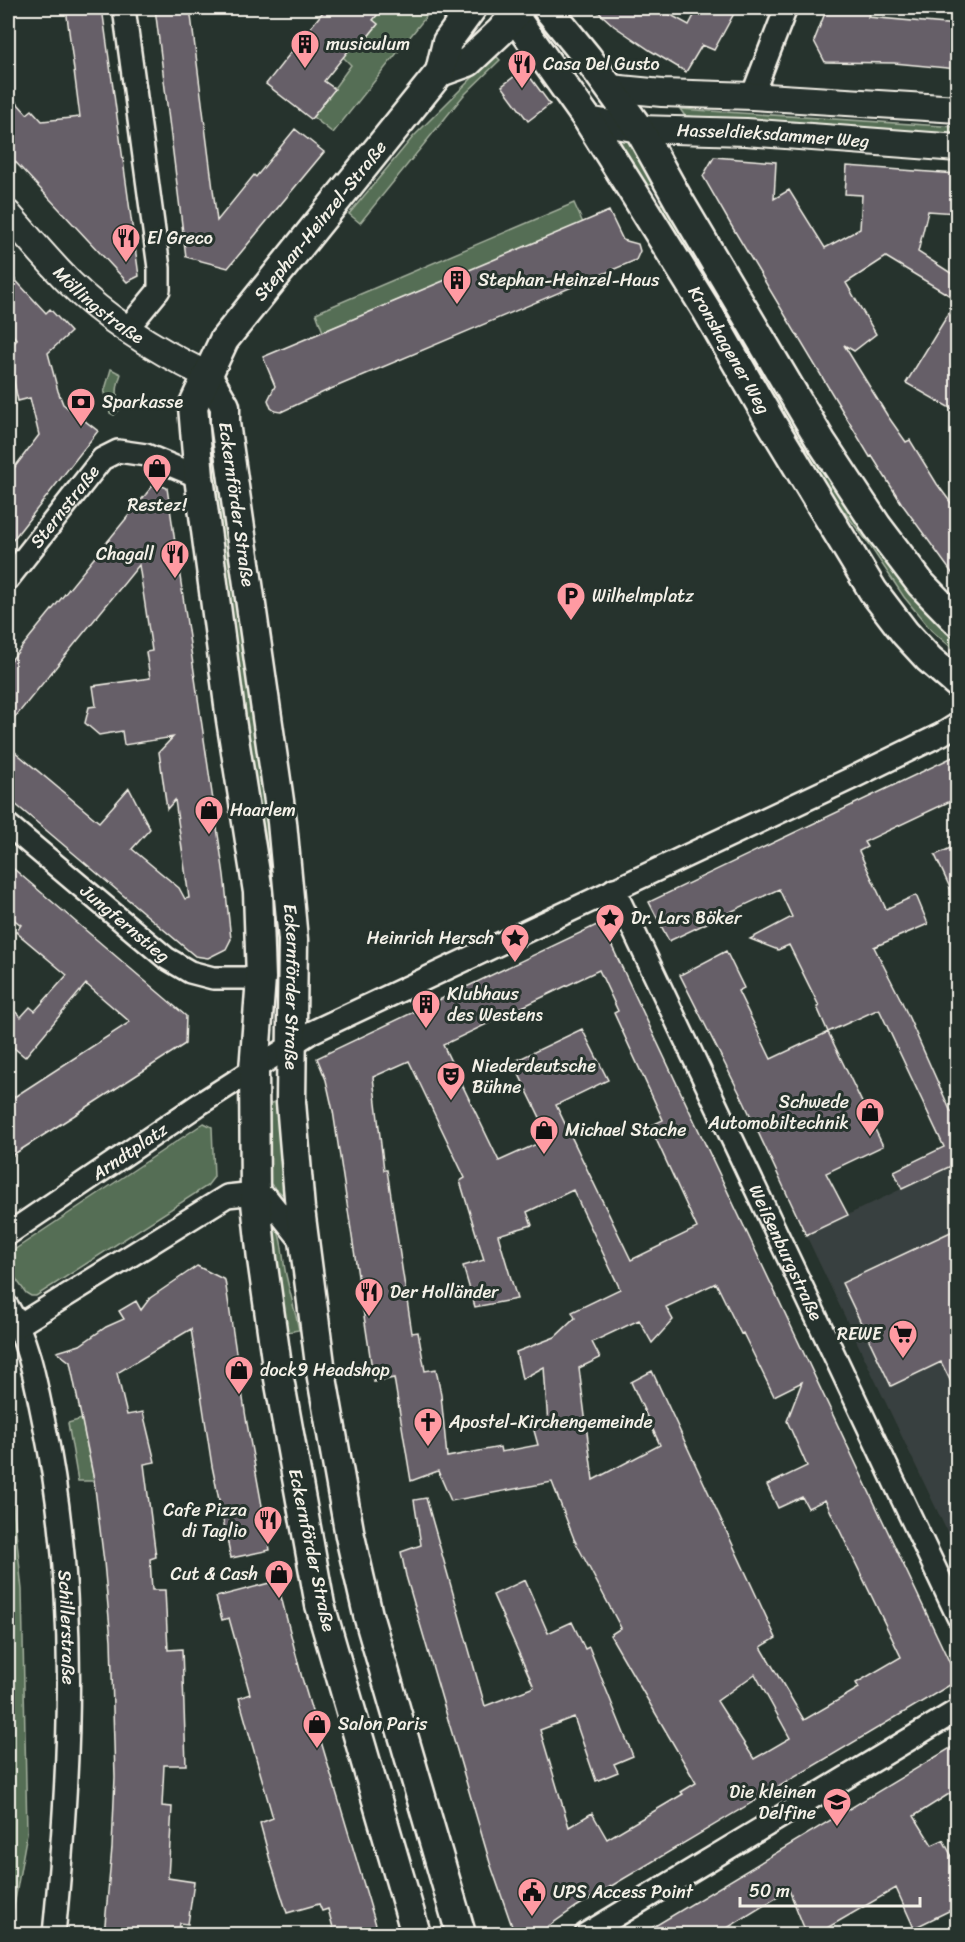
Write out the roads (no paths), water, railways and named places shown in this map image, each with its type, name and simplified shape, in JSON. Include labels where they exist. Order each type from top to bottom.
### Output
[{"type":"main road","name":"Stephan-Heinzel-Straße","points":[[207,375],[224,340],[236,324],[440,72],[447,42],[472,8]]},
{"type":"main road","name":"Kronshagener Weg","points":[[547,8],[639,129],[821,441],[877,526],[921,584],[957,622]]},
{"type":"main road","points":[[440,72],[468,62],[501,31],[515,10]]},
{"type":"main road","name":"Kronshagener Weg","points":[[515,10],[588,120],[706,309],[772,424],[873,591],[905,633],[942,672],[957,684]]},
{"type":"main road","name":"Eckernförder Straße","points":[[207,375],[193,406],[199,477],[231,720],[258,892],[248,979],[254,1070],[255,1192],[262,1259],[280,1383],[320,1605],[416,1935]]},
{"type":"main road","name":"Eckernförder Straße","points":[[207,375],[225,406],[225,423],[282,822],[293,940],[291,1102],[300,1209],[331,1430],[350,1536],[368,1615],[461,1935]]},
{"type":"street","points":[[124,8],[159,279],[159,290],[127,329]]},
{"type":"street","points":[[752,96],[786,8]]},
{"type":"street","name":"Hasseldieksdammer Weg","points":[[610,88],[662,93],[752,96],[957,109]]},
{"type":"street","name":"Hasseldieksdammer Weg","points":[[588,120],[639,129],[746,132],[957,148]]},
{"type":"street","name":"Möllingstraße","points":[[8,214],[70,283],[127,329],[173,359],[207,375]]},
{"type":"street","name":"Sternstraße","points":[[8,579],[102,459],[118,451],[146,455],[199,477]]},
{"type":"street","points":[[254,1070],[292,1044],[321,1028],[852,778],[942,734],[957,724]]},
{"type":"street","name":"Jungfernstieg","points":[[8,825],[166,958],[190,972],[213,978],[248,979]]},
{"type":"street","name":"Weißenburgstraße","points":[[614,889],[957,1617]]},
{"type":"street","name":"Arndtplatz","points":[[8,1234],[201,1103],[254,1070]]},
{"type":"street","points":[[8,1307],[19,1325],[228,1196],[255,1192],[268,1199],[305,1244]]},
{"type":"street","name":"Schillerstraße","points":[[19,1325],[36,1381],[55,1476],[65,1586],[69,1737],[64,1836],[54,1935]]},
{"type":"street","points":[[586,1935],[957,1710]]},
{"type":"place","name":"musiculum","points":[[305,70]]},
{"type":"place","name":"Casa Del Gusto","points":[[522,90]]},
{"type":"place","name":"El Greco","points":[[126,264]]},
{"type":"place","name":"Stephan-Heinzel-Haus","points":[[457,306]]},
{"type":"place","name":"Sparkasse","points":[[81,428]]},
{"type":"place","name":"Restez!","points":[[157,494]]},
{"type":"place","name":"Chagall","points":[[175,580]]},
{"type":"place","name":"Wilhelmplatz","points":[[571,622]]},
{"type":"place","name":"Haarlem","points":[[209,836]]},
{"type":"place","name":"Dr. Lars Böker","points":[[610,944]]},
{"type":"place","name":"Heinrich Hersch","points":[[515,964]]},
{"type":"place","name":"Klubhaus des Westens","points":[[426,1030]]},
{"type":"place","name":"Niederdeutsche Bühne","points":[[451,1102]]},
{"type":"place","name":"Schwede Automobiltechnik","points":[[870,1138]]},
{"type":"place","name":"Michael Stache","points":[[544,1156]]},
{"type":"place","name":"Der Holländer","points":[[369,1318]]},
{"type":"place","name":"REWE","points":[[903,1360]]},
{"type":"place","name":"dock9 Headshop","points":[[239,1396]]},
{"type":"place","name":"Apostel-Kirchengemeinde","points":[[428,1448]]},
{"type":"place","name":"Cafe Pizza di Taglio","points":[[268,1546]]},
{"type":"place","name":"Cut & Cash","points":[[279,1600]]},
{"type":"place","name":"Salon Paris","points":[[317,1750]]},
{"type":"place","name":"Die kleinen Delfine","points":[[837,1828]]},
{"type":"place","name":"UPS Access Point","points":[[532,1918]]}]
